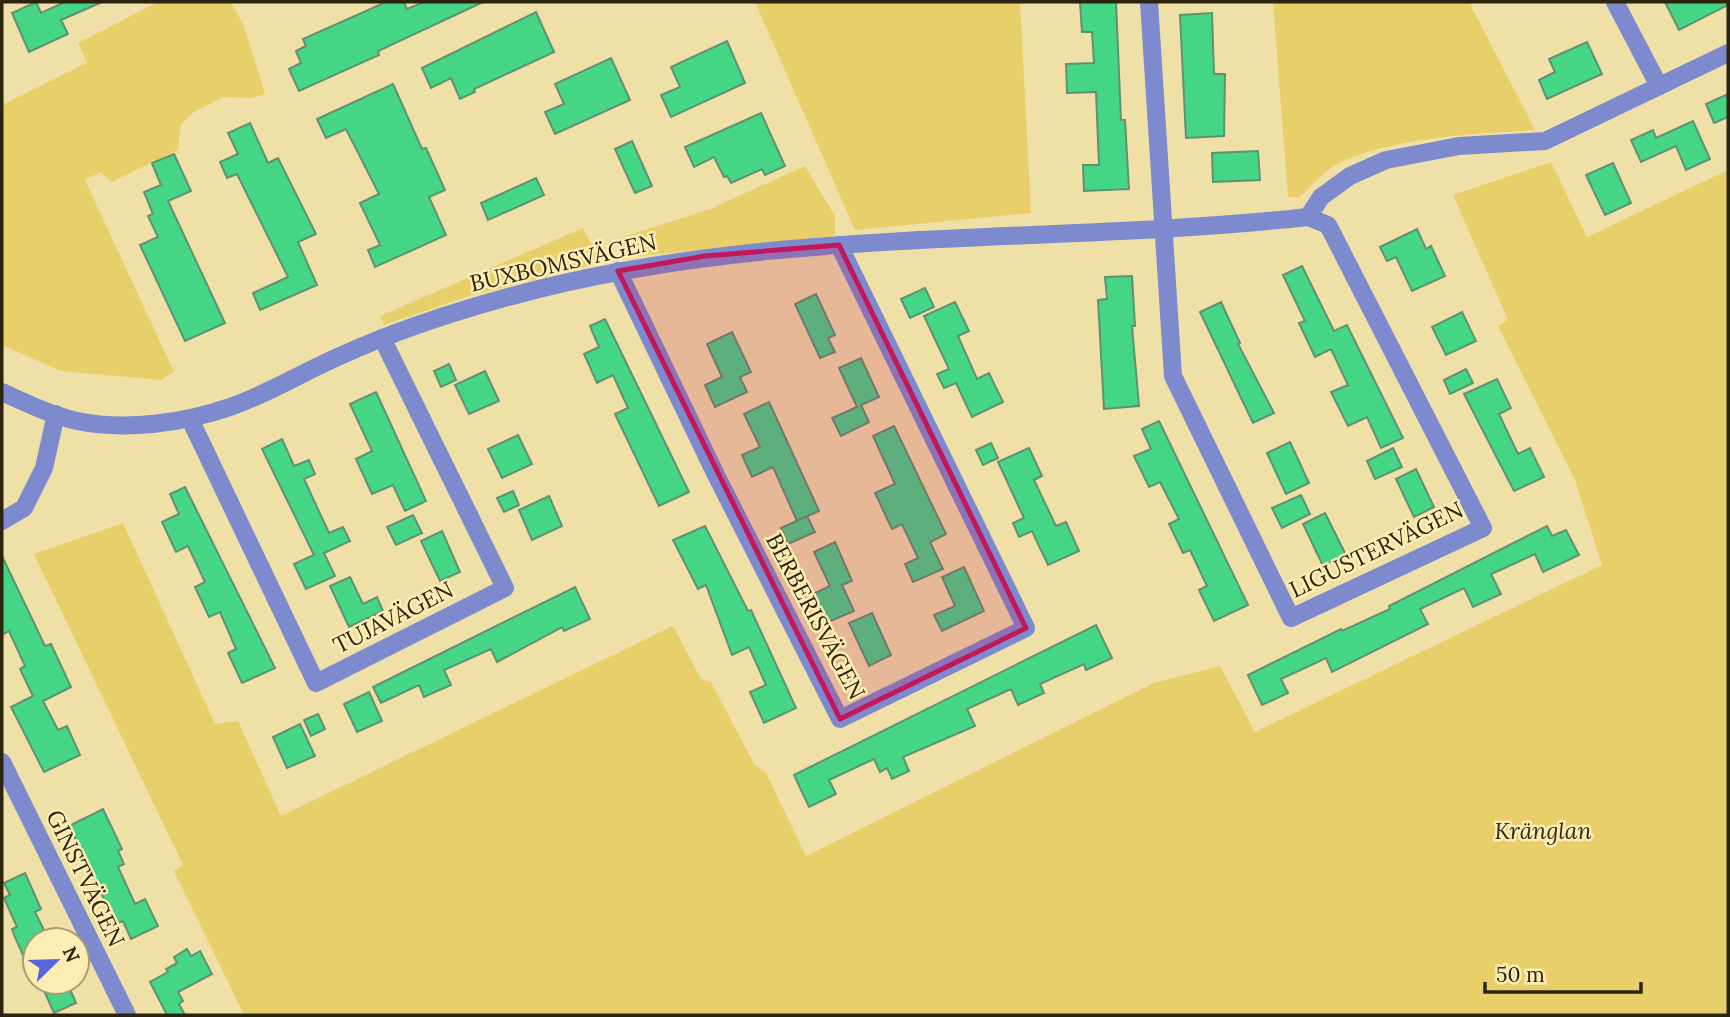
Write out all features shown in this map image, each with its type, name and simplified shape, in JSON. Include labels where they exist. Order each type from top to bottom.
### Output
[{"type":"street","points":[[1149,2],[1162,228],[1308,218],[1321,197],[1350,176],[1386,160],[1459,146],[1545,141],[1728,53]]},
{"type":"street","points":[[1615,2],[1659,86]]},
{"type":"street","name":"LIGUSTERVÄGEN","points":[[1162,228],[1173,376],[1291,618],[1482,528],[1328,225],[1308,218]]},
{"type":"street","name":"BUXBOMSVÄGEN","points":[[2,392],[77,421],[129,425],[190,419],[232,407],[382,338],[465,309],[618,271],[705,256],[839,245],[1162,228]]},
{"type":"street","name":"BERBERISVÄGEN","points":[[618,271],[716,475],[840,719],[1026,628],[839,245]]},
{"type":"street","name":"TUJAVÄGEN","points":[[190,419],[316,683],[505,588],[382,338]]},
{"type":"street","points":[[2,521],[24,508],[44,468],[56,414]]},
{"type":"street","name":"GINSTVÄGEN","points":[[2,762],[127,1015]]},
{"type":"highlighted area","points":[[839,245],[1026,628],[840,719],[618,271],[705,256]]},
{"type":"green space","points":[[158,2],[231,2],[244,26],[265,94],[251,98],[223,97],[194,112],[181,124],[178,150],[111,182],[101,172],[85,180],[174,372],[161,380],[61,371],[2,345],[2,105],[87,63],[78,43]]},
{"type":"green space","points":[[755,2],[1020,2],[1031,213],[855,230]]},
{"type":"green space","points":[[1273,2],[1469,2],[1535,130],[1433,139],[1381,148],[1336,165],[1300,197],[1288,197]]},
{"type":"green space","name":"Kränglan","points":[[1551,162],[1587,237],[1728,170],[1728,1015],[244,1015],[174,871],[183,865],[34,554],[123,523],[215,724],[238,721],[281,816],[673,626],[701,679],[711,682],[754,764],[766,773],[806,856],[1154,683],[1220,666],[1255,732],[1602,565],[1575,480],[1498,326],[1508,320],[1453,195]]},
{"type":"green space","points":[[805,166],[835,216],[835,236],[621,258],[617,239],[710,209]]},
{"type":"green space","points":[[583,228],[597,255],[597,264],[469,296],[384,325],[380,316]]},
{"type":"building","points":[[36,2],[41,13],[65,2],[102,2],[61,20],[68,34],[29,52],[12,13]]},
{"type":"building","points":[[386,2],[404,2],[407,9],[424,2],[483,2],[378,51],[379,55],[299,91],[289,69],[301,63],[296,51],[306,46],[303,39]]},
{"type":"building","points":[[1080,2],[1116,2],[1121,120],[1125,120],[1129,189],[1084,191],[1083,165],[1099,165],[1096,92],[1067,93],[1066,64],[1094,63],[1092,32],[1082,32]]},
{"type":"building","points":[[1665,2],[1728,2],[1728,5],[1679,30]]},
{"type":"building","points":[[536,12],[554,52],[474,89],[475,92],[460,99],[451,78],[431,88],[422,68]]},
{"type":"building","points":[[1212,13],[1214,74],[1225,74],[1224,136],[1186,138],[1180,15]]},
{"type":"building","points":[[727,41],[745,83],[671,117],[661,95],[680,87],[671,67]]},
{"type":"building","points":[[1587,42],[1602,74],[1547,99],[1539,80],[1555,72],[1549,59]]},
{"type":"building","points":[[611,58],[630,100],[555,134],[545,112],[564,104],[555,84]]},
{"type":"building","points":[[393,84],[422,149],[426,148],[445,190],[429,197],[446,235],[375,267],[368,250],[380,245],[360,203],[379,194],[346,129],[326,138],[317,119]]},
{"type":"building","points":[[1728,94],[1728,117],[1714,123],[1706,104]]},
{"type":"building","points":[[761,113],[785,166],[765,175],[762,169],[731,183],[727,176],[724,177],[714,157],[694,167],[685,147]]},
{"type":"building","points":[[1693,121],[1710,159],[1686,170],[1676,146],[1641,162],[1631,140],[1653,130],[1656,138]]},
{"type":"building","points":[[250,123],[268,163],[278,158],[316,234],[298,242],[317,285],[260,310],[253,293],[288,277],[237,174],[227,178],[220,162],[238,154],[228,133]]},
{"type":"building","points":[[632,141],[652,186],[635,193],[615,149]]},
{"type":"building","points":[[1258,151],[1260,180],[1213,182],[1212,153]]},
{"type":"building","points":[[174,154],[191,191],[168,201],[225,323],[185,341],[140,245],[158,237],[148,216],[153,214],[144,192],[161,185],[152,163]]},
{"type":"building","points":[[1613,163],[1631,203],[1605,215],[1586,175]]},
{"type":"building","points":[[536,178],[544,195],[488,220],[481,203]]},
{"type":"building","points":[[1417,229],[1426,249],[1431,246],[1445,276],[1412,291],[1396,257],[1387,261],[1380,247]]},
{"type":"building","points":[[1302,266],[1334,331],[1347,325],[1403,438],[1381,448],[1367,417],[1348,426],[1331,392],[1348,385],[1331,349],[1315,357],[1299,323],[1305,321],[1283,275]]},
{"type":"building","points":[[1132,276],[1135,326],[1132,326],[1139,406],[1104,409],[1098,300],[1107,299],[1105,277]]},
{"type":"building","points":[[925,288],[934,307],[910,318],[901,299]]},
{"type":"building","points":[[816,294],[835,335],[828,338],[835,352],[820,358],[795,304]]},
{"type":"building","points":[[955,302],[969,331],[958,336],[977,379],[989,373],[1003,402],[972,417],[956,383],[944,388],[937,374],[949,369],[924,316]]},
{"type":"building","points":[[1221,302],[1240,343],[1238,344],[1274,413],[1253,423],[1200,312]]},
{"type":"building","points":[[1462,312],[1476,341],[1446,355],[1432,327]]},
{"type":"building","points":[[605,319],[689,492],[659,506],[615,414],[628,408],[613,375],[597,383],[584,354],[599,347],[590,326]]},
{"type":"building","points":[[732,332],[751,372],[740,377],[747,392],[715,407],[705,385],[722,377],[707,344]]},
{"type":"building","points":[[861,358],[879,397],[861,405],[869,422],[841,436],[832,418],[857,407],[839,368]]},
{"type":"building","points":[[449,364],[456,380],[441,387],[434,371]]},
{"type":"building","points":[[1466,369],[1473,383],[1450,394],[1444,380]]},
{"type":"building","points":[[485,371],[499,401],[469,414],[455,385]]},
{"type":"building","points":[[1497,379],[1511,408],[1499,414],[1518,454],[1530,448],[1544,477],[1514,491],[1464,394]]},
{"type":"building","points":[[376,392],[426,501],[405,511],[393,485],[372,494],[356,459],[372,451],[350,404]]},
{"type":"building","points":[[769,402],[819,511],[797,521],[773,467],[752,477],[742,455],[760,447],[744,414]]},
{"type":"building","points":[[1159,421],[1248,605],[1214,621],[1199,590],[1207,586],[1190,550],[1183,553],[1169,524],[1179,519],[1160,482],[1149,487],[1134,456],[1151,449],[1142,429]]},
{"type":"building","points":[[894,426],[946,534],[930,542],[943,569],[913,582],[905,564],[918,558],[902,524],[892,529],[875,493],[895,484],[873,436]]},
{"type":"building","points":[[518,435],[532,464],[502,478],[488,449]]},
{"type":"building","points":[[282,439],[294,466],[309,460],[315,474],[304,479],[329,533],[343,527],[350,541],[324,553],[335,576],[306,589],[294,564],[314,555],[262,449]]},
{"type":"building","points":[[1290,442],[1309,483],[1286,494],[1267,453]]},
{"type":"building","points":[[991,443],[998,458],[983,465],[976,450]]},
{"type":"building","points":[[1029,448],[1042,476],[1034,480],[1056,526],[1066,522],[1079,551],[1048,565],[1032,531],[1019,537],[1013,523],[1024,518],[998,462]]},
{"type":"building","points":[[1393,448],[1402,467],[1375,479],[1367,461]]},
{"type":"building","points":[[1416,469],[1434,507],[1414,517],[1396,479]]},
{"type":"building","points":[[185,487],[275,668],[242,683],[228,653],[236,649],[220,612],[209,617],[195,587],[205,582],[188,546],[176,552],[162,522],[179,514],[170,494]]},
{"type":"building","points":[[513,491],[519,505],[504,512],[497,498]]},
{"type":"building","points":[[1301,495],[1310,514],[1282,528],[1272,508]]},
{"type":"building","points":[[549,496],[562,526],[532,540],[519,510]]},
{"type":"building","points":[[1325,513],[1346,555],[1323,566],[1303,524]]},
{"type":"building","points":[[413,515],[422,533],[396,545],[387,527]]},
{"type":"building","points":[[807,516],[815,532],[788,544],[781,528]]},
{"type":"building","points":[[705,526],[748,611],[751,610],[796,708],[764,723],[750,692],[766,685],[749,647],[732,655],[706,585],[698,589],[673,540]]},
{"type":"building","points":[[1547,526],[1552,536],[1566,530],[1579,555],[1543,572],[1535,554],[1491,574],[1501,594],[1473,607],[1464,588],[1420,609],[1428,624],[1332,672],[1326,658],[1281,679],[1288,693],[1262,705],[1248,675],[1341,629],[1342,631],[1390,609],[1389,606]]},
{"type":"building","points":[[442,531],[460,572],[440,581],[421,541]]},
{"type":"building","points":[[835,542],[852,581],[842,585],[854,611],[826,623],[813,594],[830,586],[814,552]]},
{"type":"building","points":[[2,556],[45,646],[51,644],[71,687],[43,701],[58,730],[67,726],[80,755],[44,772],[11,707],[33,696],[20,669],[25,666],[9,631],[2,635]]},
{"type":"building","points":[[964,567],[984,611],[942,631],[934,615],[955,606],[942,577]]},
{"type":"building","points":[[350,577],[363,604],[377,597],[383,611],[349,627],[330,586]]},
{"type":"building","points":[[575,587],[590,619],[564,631],[562,627],[497,662],[491,649],[444,670],[451,685],[424,697],[419,685],[381,703],[373,687]]},
{"type":"building","points":[[872,613],[891,655],[869,666],[849,623]]},
{"type":"building","points":[[1096,625],[1112,658],[1086,670],[1084,664],[1040,684],[1044,693],[1018,705],[1011,689],[967,709],[975,726],[903,757],[909,771],[892,779],[887,768],[880,772],[874,759],[829,780],[836,794],[809,807],[794,775]]},
{"type":"building","points":[[369,692],[382,721],[357,732],[344,704]]},
{"type":"building","points":[[318,714],[325,729],[311,736],[304,720]]},
{"type":"building","points":[[300,724],[315,756],[287,768],[273,737]]},
{"type":"building","points":[[103,809],[122,849],[118,851],[124,864],[118,867],[135,904],[145,899],[158,926],[131,939],[123,921],[116,924],[69,826]]},
{"type":"building","points":[[25,873],[41,909],[35,912],[42,926],[21,926],[21,951],[12,929],[17,927],[4,898],[10,895],[4,883]]},
{"type":"building","points":[[187,949],[191,956],[200,951],[212,974],[178,992],[183,1001],[179,1004],[185,1015],[167,1015],[150,982],[168,972],[166,969],[177,963],[174,957]]},
{"type":"building","points":[[46,996],[73,996],[76,1003],[54,1013]]}]
